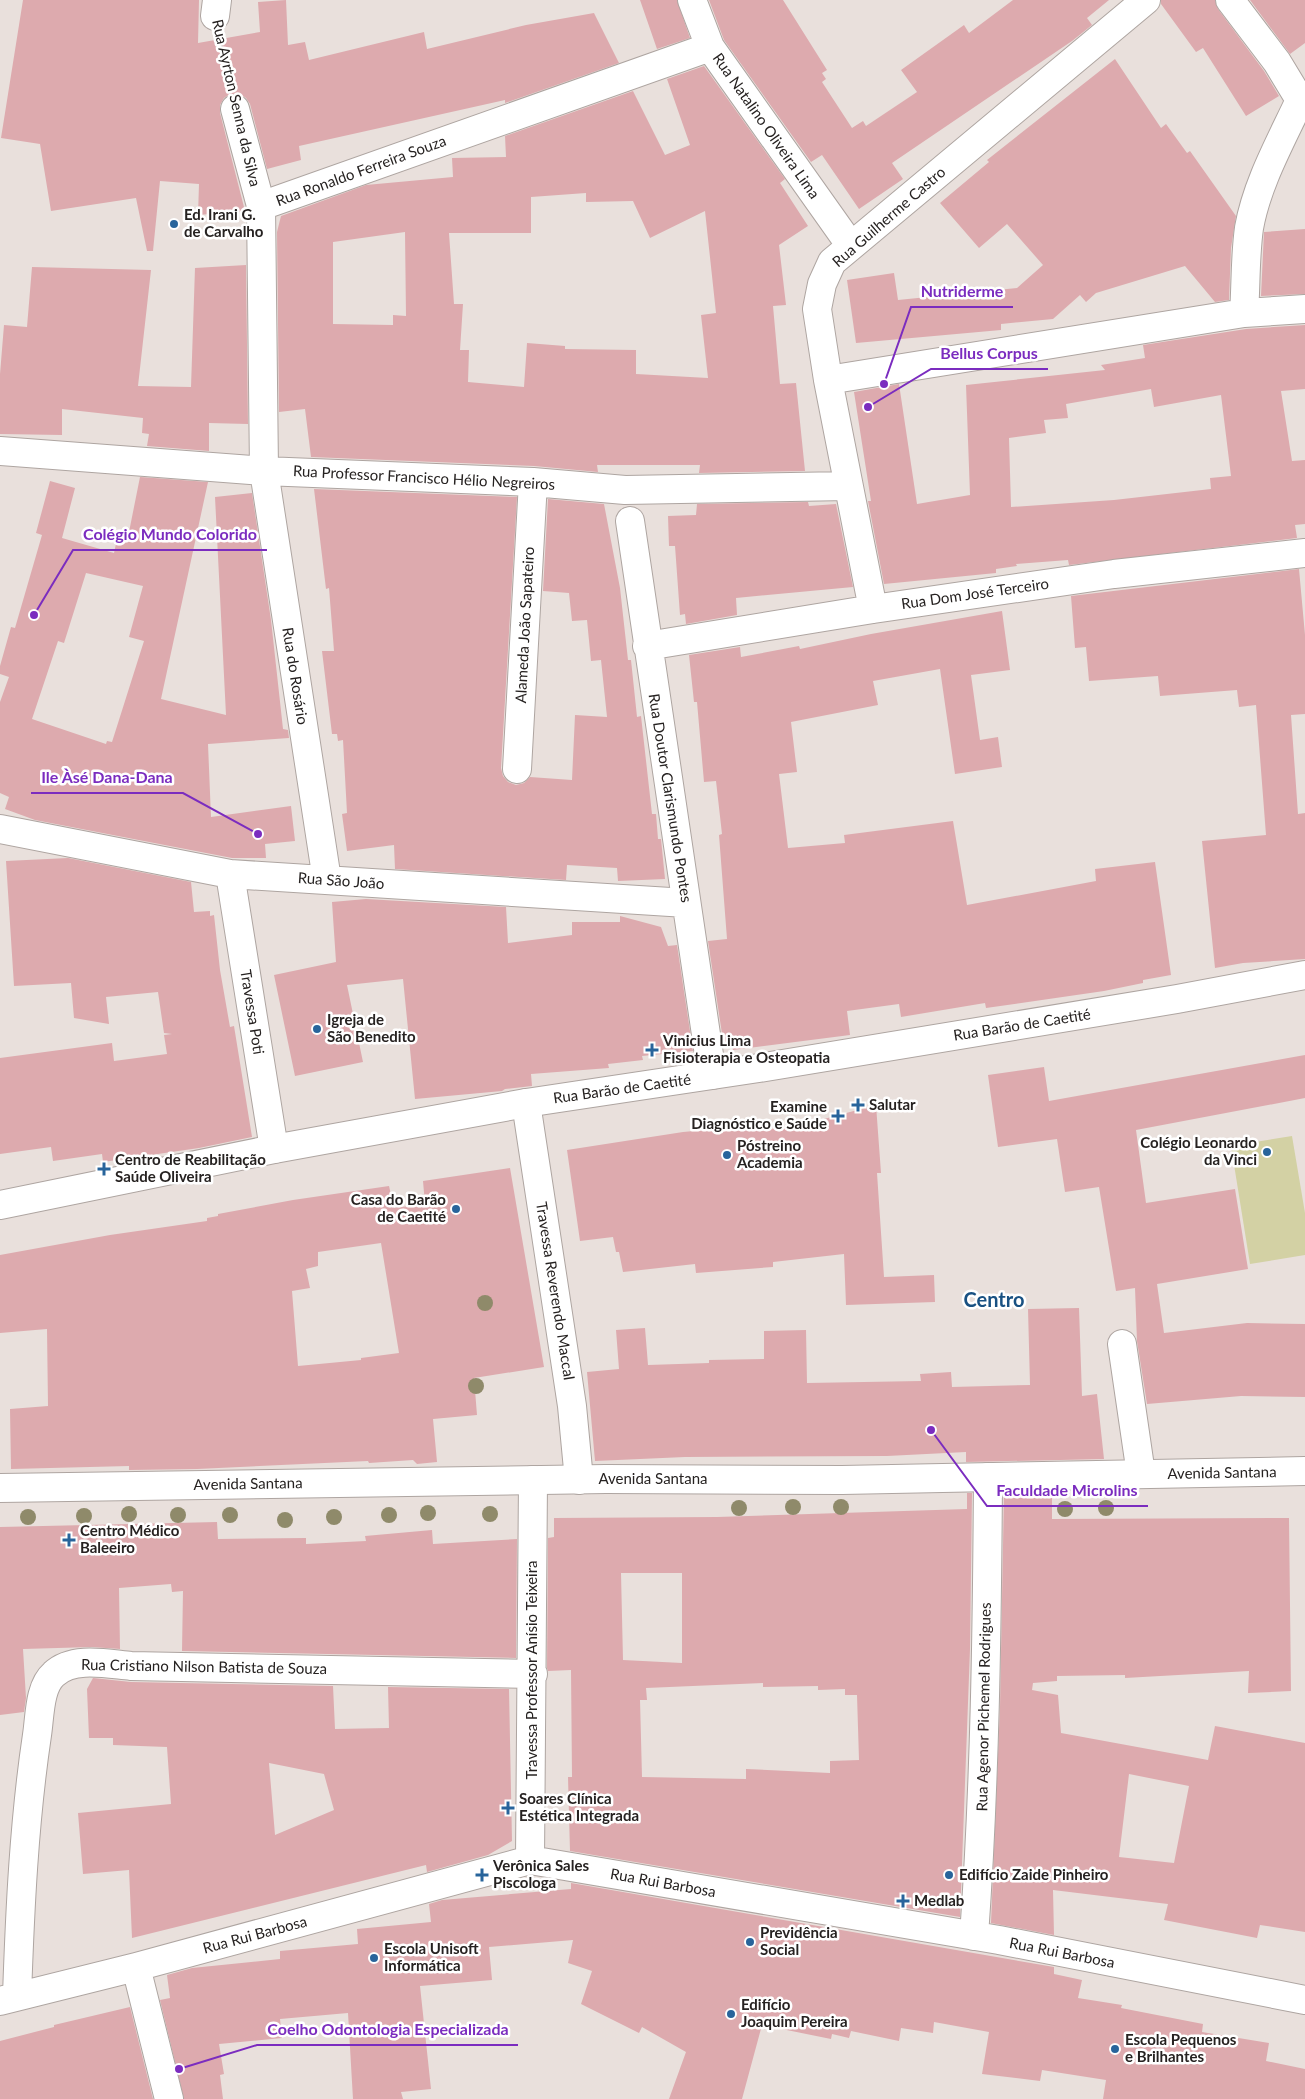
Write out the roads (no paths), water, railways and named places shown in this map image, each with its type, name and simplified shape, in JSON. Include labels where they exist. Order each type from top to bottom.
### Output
[{"type":"street","name":"Rua Natalino Oliveira Lima","points":[[692,0],[710,47],[851,246]]},
{"type":"street","name":"Rua Guilherme Castro","points":[[873,609],[828,380],[817,309],[822,284],[832,262],[1146,0]]},
{"type":"street","points":[[1230,0],[1277,62],[1300,100],[1264,178],[1249,229],[1244,313]]},
{"type":"street","name":"Rua Ronaldo Ferreira Souza","points":[[264,471],[261,206],[710,47]]},
{"type":"street","name":"Rua Ayrton Senna da Silva","points":[[235,110],[261,206]]},
{"type":"street","points":[[828,380],[1244,313],[1305,309]]},
{"type":"street","name":"Rua Professor Francisco Hélio Negreiros","points":[[0,451],[264,471],[533,482],[625,490],[848,486]]},
{"type":"street","name":"Rua do Rosário","points":[[264,471],[327,880]]},
{"type":"street","name":"Alameda João Sapateiro","points":[[517,769],[533,482]]},
{"type":"street","name":"Rua Doutor Clarismundo Pontes","points":[[630,521],[712,1075]]},
{"type":"street","name":"Rua Dom José Terceiro","points":[[647,646],[873,609],[1114,574],[1305,553]]},
{"type":"street","name":"Rua São João","points":[[0,829],[230,874],[686,903]]},
{"type":"street","name":"Travessa Poti","points":[[230,874],[274,1149]]},
{"type":"street","name":"Rua Barão de Caetité","points":[[0,1205],[274,1149],[526,1103],[712,1075],[1177,999],[1305,975]]},
{"type":"street","name":"Travessa Reverendo Maccal","points":[[526,1103],[572,1406],[579,1480]]},
{"type":"street","points":[[1122,1344],[1141,1474]]},
{"type":"street","name":"Avenida Santana","points":[[0,1488],[533,1480],[842,1480],[1305,1472]]},
{"type":"street","name":"Rua Agenor Pichemel Rodrigues","points":[[974,1936],[981,1839],[986,1712],[988,1477]]},
{"type":"street","name":"Travessa Professor Anísio Teixeira","points":[[530,1860],[533,1674],[533,1480]]},
{"type":"street","name":"Rua Cristiano Nilson Batista de Souza","points":[[9,1999],[27,1799],[42,1700],[46,1684],[54,1673],[67,1666],[86,1662],[131,1666],[533,1674]]},
{"type":"street","name":"Rua Rui Barbosa","points":[[9,1999],[136,1967],[530,1860],[974,1936],[1305,2000]]},
{"type":"street","points":[[136,1967],[169,2099]]},
{"type":"place","name":"Ed. Irani G. de Carvalho","points":[[174,224]]},
{"type":"place","name":"Nutriderme","points":[[884,384]]},
{"type":"place","name":"Bellus Corpus","points":[[868,407]]},
{"type":"place","name":"Colégio Mundo Colorido","points":[[34,615]]},
{"type":"place","name":"Ile Àsé Dana-Dana","points":[[258,834]]},
{"type":"place","name":"Igreja de São Benedito","points":[[317,1029]]},
{"type":"place","name":"Vinicius Lima Fisioterapia e Osteopatia","points":[[652,1050]]},
{"type":"place","name":"Salutar","points":[[858,1105]]},
{"type":"place","name":"Examine Diagnóstico e Saúde","points":[[838,1116]]},
{"type":"place","name":"Colégio Leonardo da Vinci","points":[[1267,1152]]},
{"type":"place","name":"Póstreino Academia","points":[[727,1155]]},
{"type":"place","name":"Centro de Reabilitação Saúde Oliveira","points":[[104,1169]]},
{"type":"place","name":"Casa do Barão de Caetité","points":[[456,1209]]},
{"type":"place","name":"Faculdade Microlins","points":[[931,1430]]},
{"type":"place","name":"Centro Médico Baleeiro","points":[[69,1540]]},
{"type":"place","name":"Soares Clínica Estética Integrada","points":[[508,1808]]},
{"type":"place","name":"Verônica Sales Piscologa","points":[[482,1875]]},
{"type":"place","name":"Edifício Zaide Pinheiro","points":[[949,1875]]},
{"type":"place","name":"Medlab","points":[[903,1901]]},
{"type":"place","name":"Previdência Social","points":[[750,1942]]},
{"type":"place","name":"Escola Unisoft Informática","points":[[374,1958]]},
{"type":"place","name":"Edifício Joaquim Pereira","points":[[731,2014]]},
{"type":"place","name":"Escola Pequenos e Brilhantes","points":[[1115,2049]]},
{"type":"place","name":"Coelho Odontologia Especializada","points":[[179,2069]]},
{"type":"district","name":"Centro","points":[[994,1300]]}]
